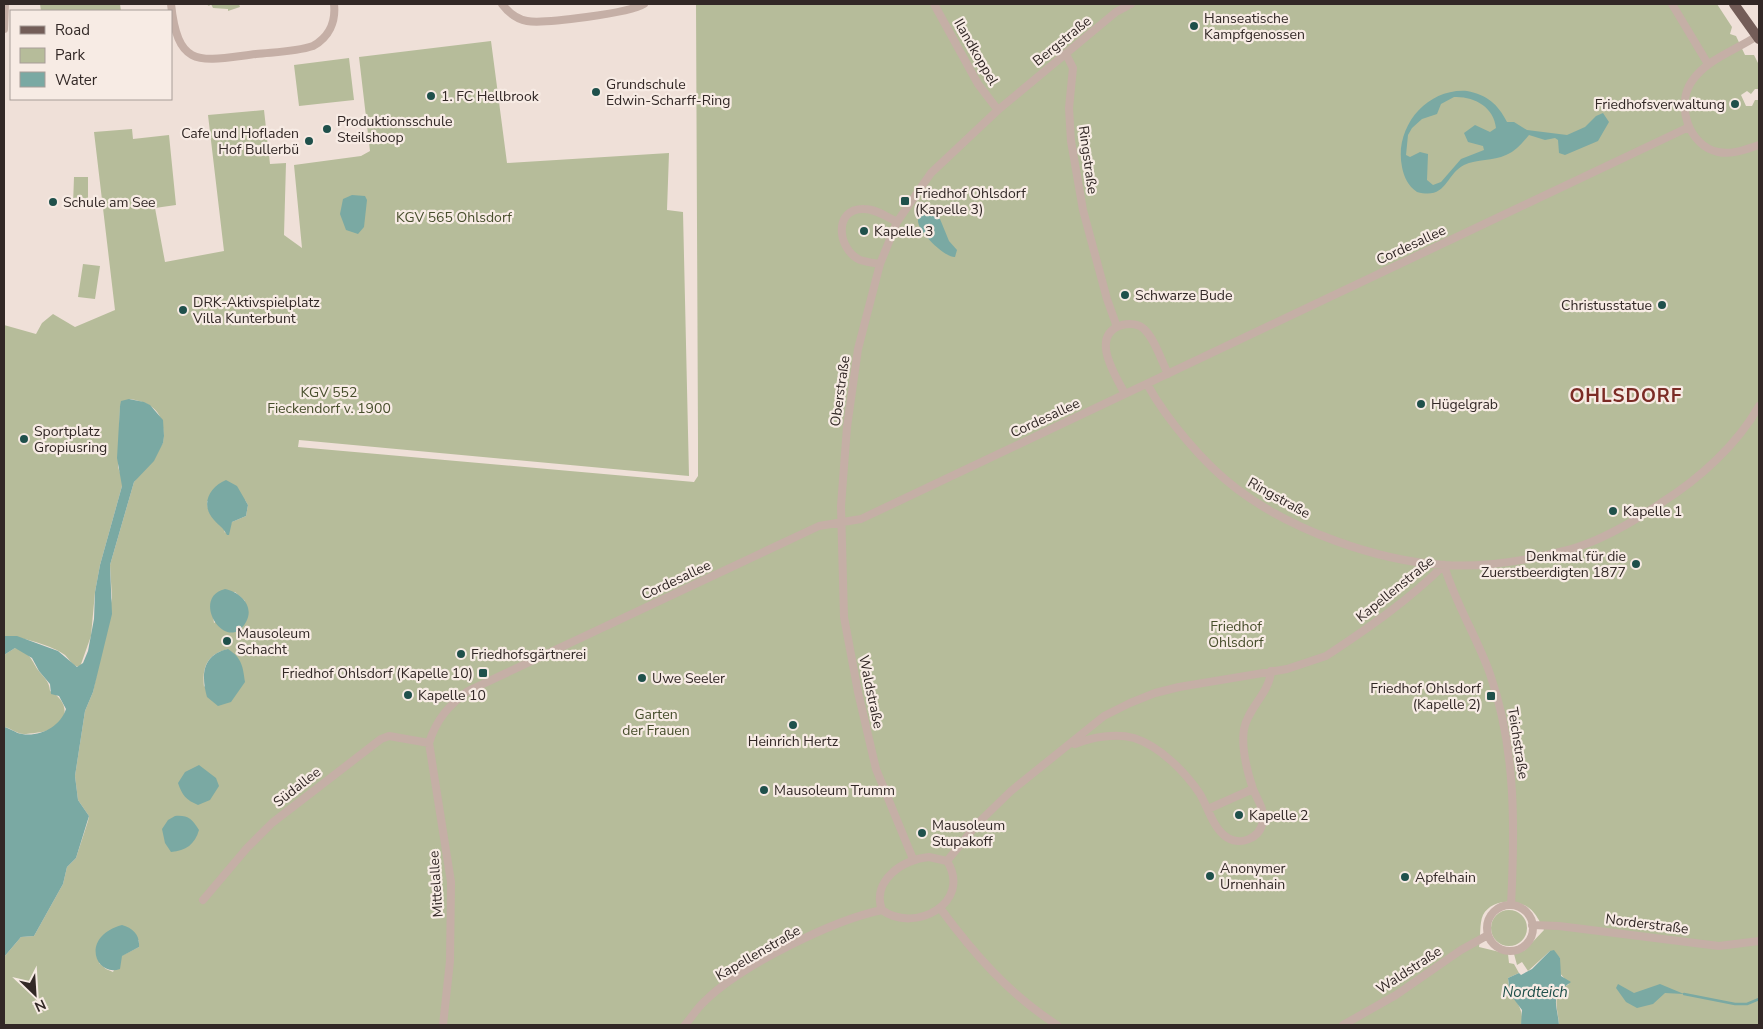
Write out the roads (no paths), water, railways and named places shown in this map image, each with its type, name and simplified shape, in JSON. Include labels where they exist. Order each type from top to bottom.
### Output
[{"type":"main road","points":[[1734,4],[1758,38]]},
{"type":"street","points":[[4,4],[4,29]]},
{"type":"street","points":[[172,13],[174,30],[181,44],[192,54],[211,59],[313,46],[325,38],[331,28],[335,15],[334,4]]},
{"type":"street","points":[[502,4],[515,16],[534,21],[627,10],[644,4]]},
{"type":"street","name":"Ilandkoppel","points":[[934,4],[978,84],[998,110]]},
{"type":"street","name":"Bergstraße","points":[[1033,80],[1116,12],[1131,4]]},
{"type":"street","points":[[1672,4],[1708,64]]},
{"type":"street","points":[[1758,38],[1708,64],[1690,83],[1684,103],[1689,127],[1696,138],[1715,152],[1735,152],[1759,145]]},
{"type":"street","name":"Ringstraße","points":[[1066,54],[1073,68],[1069,108],[1071,141],[1083,210],[1107,299],[1117,327]]},
{"type":"street","name":"Oberstraße","points":[[840,523],[847,427],[858,349],[880,264],[897,222],[931,173],[1033,80]]},
{"type":"street","name":"Cordesallee","points":[[429,743],[437,723],[445,712],[454,701],[468,691],[819,526],[861,519],[1689,127]]},
{"type":"street","points":[[880,264],[860,260],[850,252],[840,235],[842,225],[846,218],[854,211],[864,209],[880,213],[897,222]]},
{"type":"street","points":[[1125,394],[1105,349],[1110,332],[1117,327],[1126,324],[1136,325],[1144,329],[1168,374]]},
{"type":"street","name":"Ringstraße","points":[[1147,384],[1173,422],[1203,456],[1246,495],[1296,523],[1345,544],[1391,556],[1444,565]]},
{"type":"street","name":"Kapellenstraße","points":[[947,861],[987,814],[1051,756],[1066,747],[1104,716],[1130,702],[1154,693],[1314,662],[1326,656],[1394,608],[1444,565],[1513,562],[1572,549],[1612,532],[1683,490],[1740,434],[1759,406]]},
{"type":"street","name":"Waldstraße","points":[[840,523],[844,617],[864,722],[882,787],[913,859]]},
{"type":"street","name":"Teichstraße","points":[[1444,565],[1450,584],[1490,674],[1505,726],[1512,794],[1513,857],[1511,905]]},
{"type":"street","name":"Kapellenstraße","points":[[1066,747],[1085,740],[1112,736],[1134,738],[1149,746],[1182,771],[1208,809],[1216,826],[1226,838],[1238,842],[1250,839],[1259,831],[1263,822],[1262,812],[1253,789],[1244,748],[1244,729],[1270,678],[1271,671]]},
{"type":"street","name":"Südallee","points":[[203,900],[247,848],[272,823],[381,739],[389,736],[429,743]]},
{"type":"street","name":"Mittelallee","points":[[429,743],[451,882],[449,977],[443,1025]]},
{"type":"street","points":[[1208,809],[1253,789]]},
{"type":"street","points":[[929,857],[947,861],[954,875],[953,888],[946,903],[940,908],[927,915],[909,918],[893,916],[882,910],[879,897],[888,878],[899,867],[913,859],[929,857]]},
{"type":"street","points":[[1511,905],[1526,912],[1532,925],[1529,939],[1519,948],[1512,950],[1500,948],[1488,935],[1487,925],[1492,913],[1500,907],[1511,905]]},
{"type":"street","points":[[940,908],[965,942],[988,968],[1030,1007],[1058,1025]]},
{"type":"street","name":"Kapellenstraße","points":[[685,1025],[704,1002],[718,990],[770,957],[855,918],[882,910]]},
{"type":"street","name":"Norderstraße","points":[[1532,925],[1559,926],[1718,946],[1759,941]]},
{"type":"street","name":"Waldstraße","points":[[1343,1025],[1396,995],[1461,950],[1488,935]]},
{"type":"water","points":[[1467,91],[1486,98],[1496,105],[1507,122],[1514,122],[1527,130],[1567,135],[1585,127],[1596,116],[1603,113],[1609,122],[1598,141],[1565,155],[1559,153],[1558,140],[1555,138],[1545,140],[1529,135],[1516,149],[1506,155],[1464,165],[1458,169],[1440,190],[1427,194],[1417,192],[1405,178],[1403,171],[1401,152],[1403,138],[1408,125],[1426,103],[1438,96],[1452,92]],"holes":[[[1454,97],[1469,98],[1482,104],[1491,114],[1496,128],[1490,132],[1475,125],[1464,133],[1468,142],[1483,146],[1484,150],[1461,159],[1441,182],[1433,185],[1427,180],[1428,154],[1420,152],[1410,157],[1406,155],[1408,135],[1412,128],[1422,119],[1437,114],[1441,104]]]},
{"type":"water","points":[[352,195],[365,196],[367,200],[364,227],[358,234],[346,230],[340,214],[343,199]]},
{"type":"water","points":[[929,212],[940,219],[949,241],[957,250],[955,257],[939,249],[922,231],[918,220],[922,214]]},
{"type":"water","points":[[129,399],[150,405],[163,420],[164,436],[163,443],[154,461],[134,482],[110,565],[112,614],[93,692],[85,711],[75,776],[78,800],[89,816],[76,858],[67,867],[63,884],[34,936],[21,937],[4,957],[4,727],[17,733],[36,734],[54,726],[66,709],[59,696],[51,694],[50,684],[39,671],[32,658],[15,648],[4,655],[4,636],[17,636],[58,651],[77,667],[83,663],[88,651],[94,619],[95,592],[100,565],[122,486],[117,458],[120,406],[121,401]]},
{"type":"water","points":[[226,480],[237,486],[248,505],[246,516],[232,522],[229,535],[214,520],[207,503],[208,497],[215,487]]},
{"type":"water","points":[[225,589],[241,597],[249,611],[246,622],[238,631],[230,632],[222,629],[215,622],[211,612],[210,603],[215,594]]},
{"type":"water","points":[[228,649],[241,663],[245,682],[231,702],[218,706],[207,697],[204,674],[208,661],[219,652]]},
{"type":"water","points":[[199,765],[216,778],[219,786],[210,800],[198,805],[185,797],[178,783],[185,772]]},
{"type":"water","points":[[175,816],[183,816],[189,819],[199,830],[189,846],[171,852],[165,843],[162,829],[168,820]]},
{"type":"water","points":[[122,925],[135,933],[139,947],[122,956],[120,969],[111,970],[104,968],[96,955],[96,947],[100,938]]},
{"type":"water","name":"Nordteich","points":[[1554,950],[1560,958],[1561,976],[1571,982],[1564,987],[1557,997],[1556,1006],[1559,1025],[1521,1025],[1522,1010],[1510,994],[1508,978],[1519,973],[1521,975],[1532,969],[1550,951]]},
{"type":"water","points":[[1618,984],[1634,993],[1660,984],[1684,994],[1665,993],[1653,1004],[1637,1008],[1626,1002],[1616,988]]},
{"type":"waterway","points":[[1684,994],[1735,1004],[1747,1004],[1759,999]]},
{"type":"place","name":"Hanseatische Kampfgenossen","points":[[1194,26]]},
{"type":"place","name":"Grundschule Edwin-Scharff-Ring","points":[[596,92]]},
{"type":"place","name":"1. FC Hellbrook","points":[[431,96]]},
{"type":"place","name":"Friedhofsverwaltung","points":[[1735,104]]},
{"type":"place","name":"Produktionsschule Steilshoop","points":[[327,129]]},
{"type":"place","name":"Cafe und Hofladen Hof Bullerbü","points":[[309,141]]},
{"type":"place","name":"Friedhof Ohlsdorf (Kapelle 3)","points":[[905,201]]},
{"type":"place","name":"Schule am See","points":[[53,202]]},
{"type":"place","name":"Kapelle 3","points":[[864,231]]},
{"type":"place","name":"Schwarze Bude","points":[[1125,295]]},
{"type":"place","name":"Christusstatue","points":[[1662,305]]},
{"type":"place","name":"DRK-Aktivspielplatz Villa Kunterbunt","points":[[183,310]]},
{"type":"place","name":"Hügelgrab","points":[[1421,404]]},
{"type":"place","name":"Sportplatz Gropiusring","points":[[24,439]]},
{"type":"place","name":"Kapelle 1","points":[[1613,511]]},
{"type":"place","name":"Denkmal für die Zuerstbeerdigten 1877","points":[[1636,564]]},
{"type":"place","name":"Mausoleum Schacht","points":[[227,641]]},
{"type":"place","name":"Friedhofsgärtnerei","points":[[461,654]]},
{"type":"place","name":"Friedhof Ohlsdorf (Kapelle 10)","points":[[483,673]]},
{"type":"place","name":"Uwe Seeler","points":[[642,678]]},
{"type":"place","name":"Kapelle 10","points":[[408,695]]},
{"type":"place","name":"Friedhof Ohlsdorf (Kapelle 2)","points":[[1491,696]]},
{"type":"place","name":"Heinrich Hertz","points":[[793,725]]},
{"type":"place","name":"Mausoleum Trumm","points":[[764,790]]},
{"type":"place","name":"Kapelle 2","points":[[1239,815]]},
{"type":"place","name":"Mausoleum Stupakoff","points":[[922,833]]},
{"type":"place","name":"Anonymer Urnenhain","points":[[1210,876]]},
{"type":"place","name":"Apfelhain","points":[[1405,877]]},
{"type":"district","name":"OHLSDORF","points":[[1626,396]]},
{"type":"park label","name":"KGV 565 Ohlsdorf","points":[[454,217]]},
{"type":"park label","name":"KGV 552 Fieckendorf v. 1900","points":[[329,400]]},
{"type":"park label","name":"Friedhof Ohlsdorf","points":[[1236,634]]},
{"type":"park label","name":"Garten der Frauen","points":[[656,722]]}]
